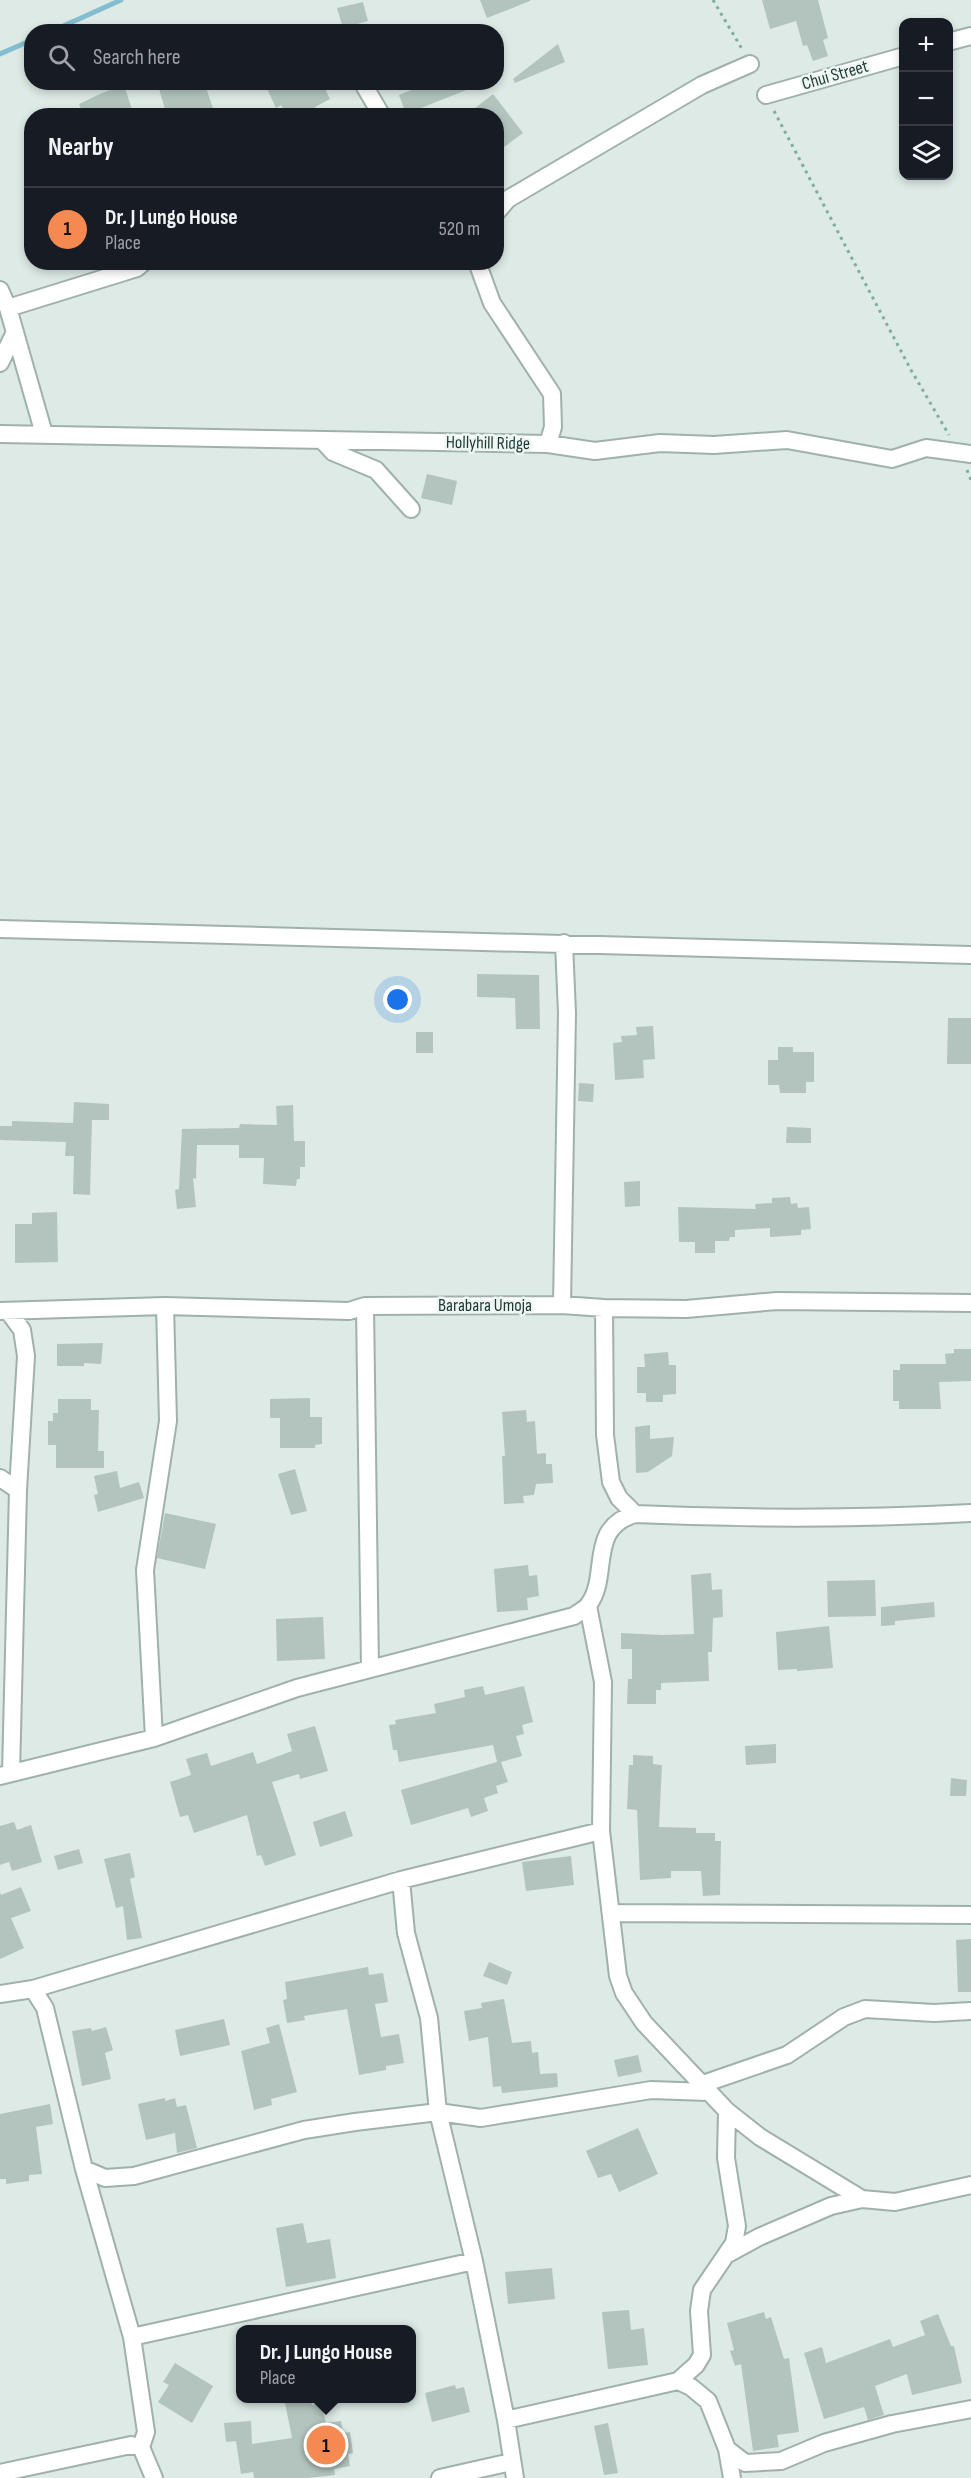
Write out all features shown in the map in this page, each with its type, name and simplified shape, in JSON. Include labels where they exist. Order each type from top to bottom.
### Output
[{"type":"street","points":[[953,41],[971,36]]},
{"type":"street","name":"Chui Street","points":[[766,95],[899,57]]},
{"type":"street","points":[[504,204],[508,199],[702,85],[750,64]]},
{"type":"street","points":[[367,90],[377,108]]},
{"type":"street","points":[[8,308],[131,270]]},
{"type":"street","points":[[480,270],[492,303],[552,394],[553,427],[548,444]]},
{"type":"street","points":[[0,290],[8,308],[44,434]]},
{"type":"street","points":[[0,363],[15,332]]},
{"type":"street","name":"Hollyhill Ridge","points":[[0,435],[548,444],[595,451],[660,443],[714,445],[787,440],[892,459],[926,448],[965,453]]},
{"type":"street","points":[[322,440],[333,452],[376,470],[411,509]]},
{"type":"street","points":[[0,929],[971,955]]},
{"type":"street","points":[[562,1305],[567,1013],[564,943]]},
{"type":"street","name":"Barabara Umoja","points":[[4,1311],[165,1306],[349,1311],[365,1306],[562,1305],[686,1309],[777,1302],[971,1303]]},
{"type":"street","points":[[154,1738],[145,1570],[168,1421],[165,1306]]},
{"type":"street","points":[[365,1306],[370,1669]]},
{"type":"street","points":[[604,1308],[605,1435],[610,1482],[628,1516]]},
{"type":"street","points":[[4,1311],[22,1330],[26,1356],[6,1774],[154,1738],[297,1688],[574,1616],[588,1606],[595,1593],[600,1554],[611,1530],[628,1516],[731,1518],[971,1514]]},
{"type":"street","points":[[0,1478],[18,1490]]},
{"type":"street","points":[[588,1606],[603,1683],[601,1830],[618,1976],[624,1993],[644,2023],[726,2111],[760,2137],[862,2199]]},
{"type":"street","points":[[0,1994],[33,1989],[401,1880],[601,1830]]},
{"type":"street","points":[[401,1880],[406,1933],[429,2018],[438,2112],[474,2261],[506,2420],[513,2470],[440,2478]]},
{"type":"street","points":[[612,1913],[971,1915]]},
{"type":"street","points":[[33,1989],[45,2008],[84,2169],[132,2337],[146,2432],[141,2447],[154,2478]]},
{"type":"street","points":[[84,2169],[105,2178],[134,2176],[304,2130],[438,2112],[481,2118],[651,2090],[704,2088],[787,2055],[844,2017],[866,2009],[934,2013],[971,2011]]},
{"type":"street","points":[[506,2420],[678,2381],[696,2365],[702,2355],[699,2311],[702,2290],[734,2243],[737,2226],[726,2158],[726,2111]]},
{"type":"street","points":[[725,2255],[759,2237],[831,2206],[862,2199],[895,2202],[969,2188]]},
{"type":"street","points":[[132,2337],[474,2261]]},
{"type":"street","points":[[678,2381],[691,2387],[708,2400],[727,2449],[732,2478]]},
{"type":"street","points":[[727,2449],[745,2463],[781,2461],[824,2443],[892,2424],[971,2409]]},
{"type":"street","points":[[0,2473],[131,2445],[141,2447]]},
{"type":"path","points":[[713,0],[750,64]]},
{"type":"path","points":[[766,95],[911,370],[965,453]]},
{"type":"building","points":[[480,0],[530,0],[530,1],[487,18]]},
{"type":"building","points":[[762,0],[818,0],[828,38],[823,40],[828,56],[813,61],[807,45],[803,46],[796,21],[770,29]]},
{"type":"building","points":[[363,2],[368,21],[342,24],[337,8]]},
{"type":"building","points":[[558,44],[565,62],[515,83],[513,79]]},
{"type":"building","points":[[110,90],[126,90],[131,108],[81,108],[79,104]]},
{"type":"building","points":[[159,90],[207,90],[213,108],[165,108]]},
{"type":"building","points":[[268,90],[326,90],[330,99],[316,108],[283,108],[281,105],[276,108]]},
{"type":"building","points":[[411,90],[466,90],[421,108],[404,108],[399,95]]},
{"type":"building","points":[[493,94],[504,108],[475,108]]},
{"type":"building","points":[[504,108],[523,133],[504,147]]},
{"type":"building","points":[[427,474],[457,481],[452,505],[421,498]]},
{"type":"building","points":[[477,974],[539,975],[540,1029],[516,1029],[515,998],[477,997]]},
{"type":"building","points":[[948,1018],[971,1018],[971,1064],[947,1064]]},
{"type":"building","points":[[653,1026],[655,1059],[643,1060],[644,1078],[615,1080],[613,1043],[622,1042],[621,1036],[637,1035],[636,1027]]},
{"type":"building","points":[[416,1032],[433,1032],[433,1053],[416,1053]]},
{"type":"building","points":[[778,1047],[793,1047],[793,1052],[814,1052],[814,1082],[806,1082],[806,1093],[780,1093],[779,1085],[768,1085],[768,1060],[778,1060]]},
{"type":"building","points":[[579,1083],[594,1084],[593,1102],[578,1101]]},
{"type":"building","points":[[74,1102],[109,1104],[109,1120],[92,1120],[90,1195],[73,1194],[74,1156],[65,1156],[66,1142],[0,1140],[0,1126],[12,1126],[12,1121],[73,1123]]},
{"type":"building","points":[[293,1105],[294,1141],[305,1141],[305,1167],[300,1167],[300,1179],[297,1179],[296,1186],[263,1184],[264,1158],[239,1158],[239,1145],[197,1145],[196,1179],[193,1178],[196,1207],[177,1209],[175,1190],[179,1189],[182,1129],[239,1128],[240,1124],[277,1125],[276,1106]]},
{"type":"building","points":[[787,1127],[811,1128],[811,1143],[786,1143]]},
{"type":"building","points":[[640,1181],[640,1206],[625,1207],[624,1182]]},
{"type":"building","points":[[790,1197],[791,1204],[797,1203],[798,1208],[809,1207],[811,1229],[801,1230],[801,1235],[770,1237],[770,1228],[735,1230],[735,1237],[730,1237],[729,1241],[715,1241],[715,1253],[695,1253],[695,1242],[679,1242],[678,1207],[756,1209],[755,1204],[772,1203],[772,1198]]},
{"type":"building","points":[[57,1212],[58,1262],[15,1263],[15,1224],[32,1224],[32,1213]]},
{"type":"building","points":[[103,1343],[101,1364],[57,1366],[57,1344]]},
{"type":"building","points":[[954,1349],[971,1349],[971,1381],[939,1382],[941,1409],[899,1409],[899,1401],[893,1401],[893,1370],[900,1370],[900,1364],[946,1364],[945,1354],[954,1353]]},
{"type":"building","points":[[668,1352],[669,1365],[676,1365],[676,1394],[663,1395],[663,1402],[646,1402],[646,1393],[637,1393],[637,1367],[645,1367],[644,1354]]},
{"type":"building","points":[[310,1398],[310,1417],[322,1417],[322,1444],[315,1445],[315,1448],[280,1448],[280,1418],[270,1418],[270,1399]]},
{"type":"building","points":[[58,1399],[91,1399],[91,1410],[99,1410],[98,1451],[104,1451],[104,1468],[56,1468],[56,1445],[48,1445],[48,1421],[53,1421],[53,1413],[58,1413]]},
{"type":"building","points":[[526,1410],[527,1422],[535,1421],[537,1454],[546,1453],[546,1464],[552,1464],[553,1483],[536,1484],[534,1495],[523,1496],[524,1503],[504,1504],[502,1456],[505,1456],[502,1412]]},
{"type":"building","points":[[650,1425],[650,1439],[674,1437],[672,1456],[648,1472],[636,1473],[635,1427]]},
{"type":"building","points":[[295,1469],[307,1511],[291,1515],[278,1474]]},
{"type":"building","points":[[117,1471],[120,1488],[139,1482],[144,1498],[98,1512],[94,1495],[98,1494],[94,1476]]},
{"type":"building","points":[[165,1513],[216,1524],[205,1569],[157,1558]]},
{"type":"building","points":[[528,1565],[529,1576],[537,1575],[539,1596],[527,1598],[528,1610],[497,1612],[494,1569]]},
{"type":"building","points":[[711,1573],[712,1590],[722,1589],[723,1617],[713,1618],[712,1652],[708,1652],[709,1681],[661,1683],[661,1690],[656,1690],[656,1704],[627,1704],[628,1679],[632,1679],[632,1649],[621,1649],[621,1633],[694,1634],[691,1575]]},
{"type":"building","points":[[875,1580],[876,1616],[828,1617],[827,1581]]},
{"type":"building","points":[[934,1602],[935,1617],[895,1621],[895,1625],[881,1626],[881,1607]]},
{"type":"building","points":[[323,1617],[325,1659],[277,1661],[276,1619]]},
{"type":"building","points":[[829,1626],[833,1668],[778,1670],[776,1632]]},
{"type":"building","points":[[483,1686],[485,1695],[524,1686],[533,1722],[522,1725],[524,1734],[516,1736],[522,1756],[501,1762],[508,1782],[496,1786],[498,1793],[484,1798],[488,1811],[471,1817],[468,1808],[411,1825],[401,1790],[497,1762],[493,1745],[399,1762],[397,1750],[393,1750],[389,1725],[396,1724],[395,1720],[436,1713],[434,1704],[465,1697],[464,1690]]},
{"type":"building","points":[[315,1726],[328,1771],[300,1779],[299,1774],[272,1782],[296,1855],[265,1866],[261,1855],[257,1856],[247,1815],[194,1833],[188,1815],[180,1817],[170,1782],[191,1775],[186,1759],[207,1753],[211,1766],[253,1752],[257,1764],[292,1751],[287,1734]]},
{"type":"building","points":[[776,1744],[776,1763],[746,1765],[745,1746]]},
{"type":"building","points":[[633,1755],[653,1756],[653,1764],[662,1765],[659,1827],[696,1828],[696,1833],[715,1833],[715,1841],[721,1841],[720,1895],[703,1896],[701,1871],[671,1871],[671,1878],[640,1880],[637,1810],[627,1809],[629,1765],[633,1765]]},
{"type":"building","points":[[951,1778],[967,1780],[966,1796],[950,1796]]},
{"type":"building","points":[[345,1811],[353,1836],[320,1847],[313,1822]]},
{"type":"building","points":[[14,1822],[17,1830],[31,1825],[42,1862],[12,1871],[9,1862],[0,1865],[0,1826]]},
{"type":"building","points":[[79,1849],[83,1863],[58,1870],[54,1856]]},
{"type":"building","points":[[130,1853],[135,1877],[130,1879],[142,1938],[127,1940],[123,1906],[116,1908],[104,1859]]},
{"type":"building","points":[[571,1856],[574,1885],[526,1891],[522,1862]]},
{"type":"building","points":[[21,1887],[31,1911],[11,1918],[24,1948],[0,1959],[0,1892],[1,1895]]},
{"type":"building","points":[[971,1939],[971,1992],[958,1992],[956,1940]]},
{"type":"building","points":[[489,1962],[512,1972],[507,1985],[483,1976]]},
{"type":"building","points":[[368,1967],[369,1975],[383,1973],[388,2002],[375,2004],[381,2037],[399,2034],[404,2063],[386,2066],[386,2070],[359,2075],[347,2009],[304,2016],[305,2020],[287,2023],[283,2000],[287,1999],[285,1982]]},
{"type":"building","points":[[504,1999],[512,2043],[531,2041],[532,2053],[538,2052],[540,2074],[557,2073],[558,2087],[502,2093],[501,2086],[493,2087],[488,2037],[469,2041],[464,2011],[482,2008],[481,2003]]},
{"type":"building","points":[[224,2019],[230,2045],[180,2056],[175,2030]]},
{"type":"building","points":[[279,2024],[297,2092],[271,2099],[272,2105],[254,2110],[241,2051],[270,2043],[266,2028]]},
{"type":"building","points":[[106,2027],[113,2050],[105,2053],[111,2079],[82,2086],[72,2031],[91,2028],[92,2031]]},
{"type":"building","points":[[638,2055],[642,2072],[618,2077],[614,2060]]},
{"type":"building","points":[[165,2098],[165,2101],[175,2098],[177,2107],[186,2105],[197,2148],[177,2153],[175,2133],[146,2140],[138,2104]]},
{"type":"building","points":[[50,2104],[53,2124],[36,2127],[42,2174],[29,2175],[29,2181],[6,2184],[6,2179],[0,2179],[0,2114]]},
{"type":"building","points":[[638,2128],[658,2174],[619,2192],[611,2174],[598,2178],[586,2151]]},
{"type":"building","points":[[303,2223],[307,2243],[330,2239],[336,2278],[286,2287],[276,2228]]},
{"type":"building","points":[[552,2268],[555,2299],[508,2304],[505,2272]]},
{"type":"building","points":[[629,2310],[631,2330],[644,2328],[648,2365],[608,2369],[602,2312]]},
{"type":"building","points":[[764,2312],[766,2319],[771,2317],[784,2359],[789,2358],[799,2432],[777,2435],[779,2447],[753,2451],[741,2364],[735,2366],[730,2351],[734,2350],[727,2323]]},
{"type":"building","points":[[938,2314],[951,2346],[954,2346],[962,2383],[912,2395],[907,2374],[875,2386],[884,2415],[868,2420],[864,2407],[824,2419],[804,2353],[822,2347],[826,2363],[890,2339],[893,2347],[925,2335],[920,2321]]},
{"type":"building","points":[[175,2363],[213,2386],[192,2423],[158,2402],[169,2385],[163,2382]]},
{"type":"building","points":[[455,2385],[456,2389],[464,2387],[470,2412],[432,2422],[425,2393]]},
{"type":"building","points":[[285,2403],[312,2403],[312,2405],[321,2403],[326,2423],[341,2421],[343,2433],[350,2432],[353,2453],[348,2454],[350,2466],[334,2469],[335,2475],[308,2478],[254,2478],[253,2472],[241,2474],[236,2441],[226,2442],[224,2423],[251,2421],[252,2444],[292,2438]]},
{"type":"building","points":[[608,2423],[618,2473],[604,2475],[594,2426]]},
{"type":"waterway","points":[[68,24],[121,0]]},
{"type":"waterway","points":[[0,54],[24,44]]},
{"type":"place","name":"Dr. J Lungo House","points":[[326,2445]]}]
